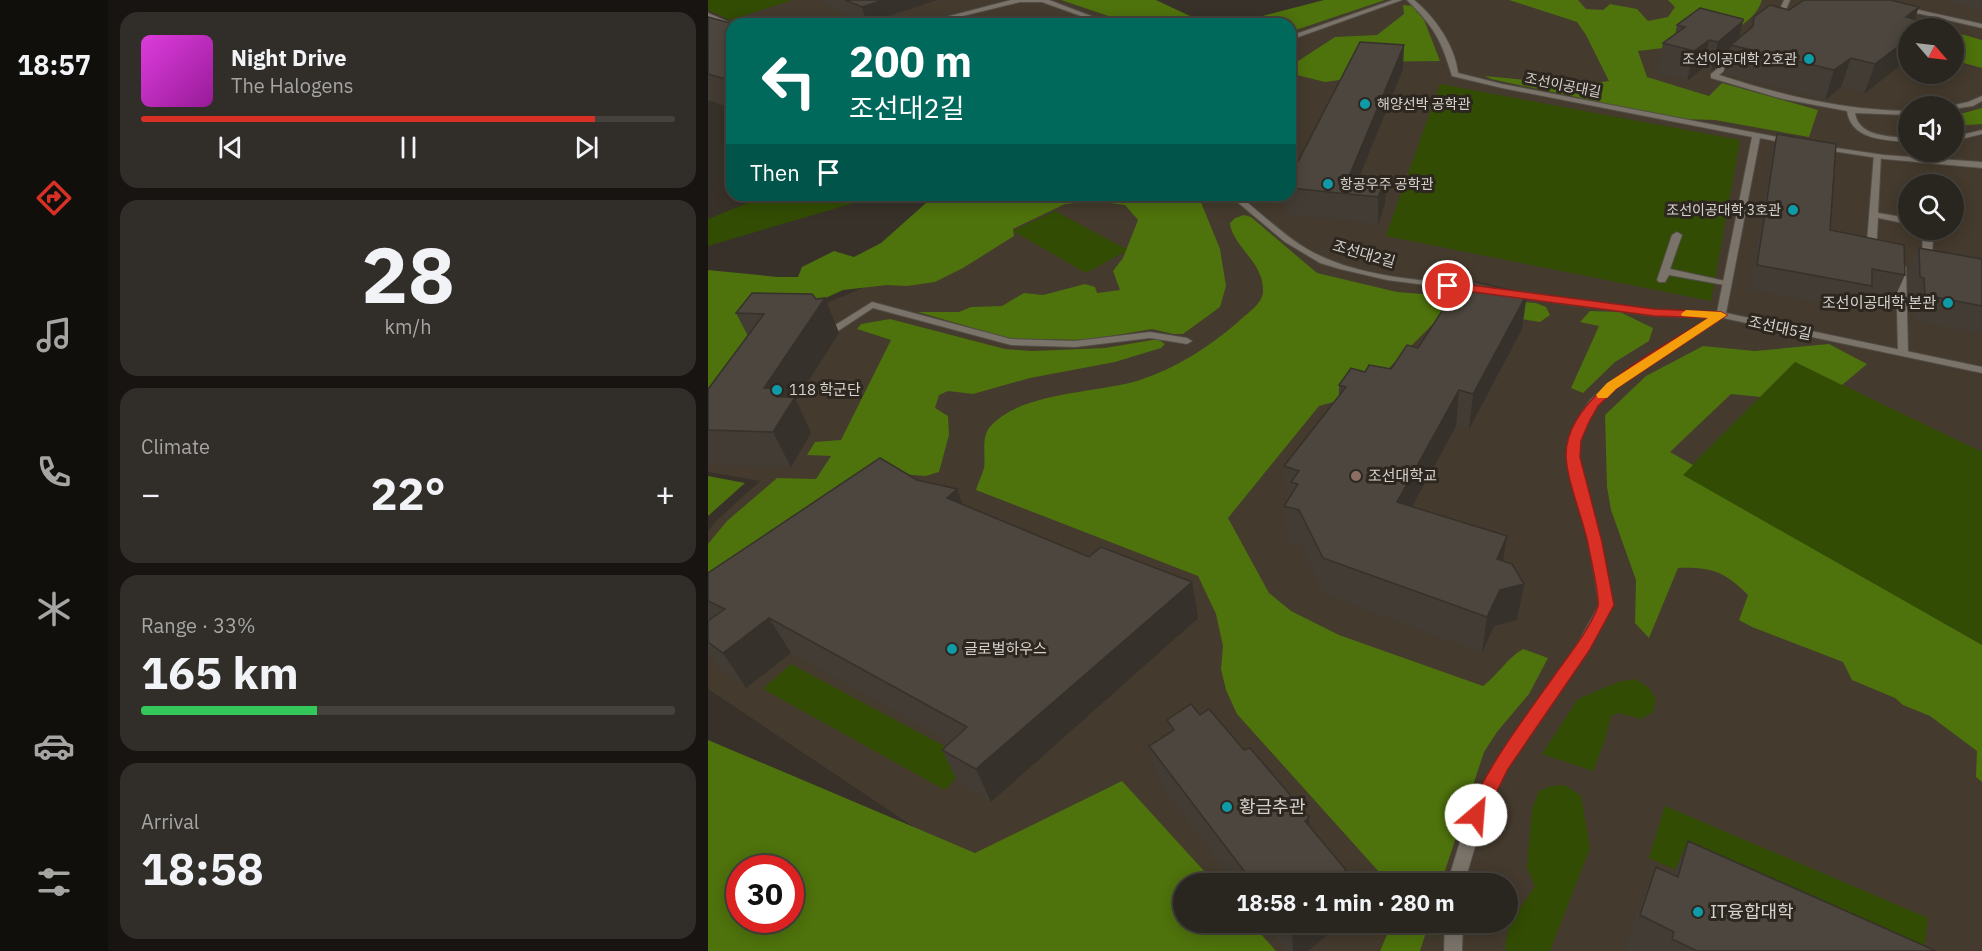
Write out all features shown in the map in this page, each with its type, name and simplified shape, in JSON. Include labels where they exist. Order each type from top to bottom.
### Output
[{"type":"street","points":[[946,18],[1020,0],[1043,0],[1092,18]]},
{"type":"street","points":[[1296,36],[1399,0]]},
{"type":"street","name":"조선이공대길","points":[[1410,0],[1424,11],[1455,64],[1455,74],[1502,86],[1800,143]]},
{"type":"street","points":[[1771,21],[1783,10],[1787,0]]},
{"type":"street","points":[[1891,6],[1982,26]]},
{"type":"street","points":[[708,15],[726,23]]},
{"type":"street","points":[[1742,52],[1714,76],[1795,101],[1851,111],[1898,112]]},
{"type":"street","points":[[1964,105],[1982,98]]},
{"type":"street","points":[[1851,111],[1854,126],[1862,131],[1898,138]]},
{"type":"street","points":[[1964,136],[1982,132]]},
{"type":"street","points":[[1458,873],[1476,815],[1502,764],[1583,646],[1606,605],[1595,542],[1573,457],[1574,441],[1594,403],[1612,386],[1721,315],[1756,136]]},
{"type":"street","points":[[1811,145],[1877,156],[1982,165]]},
{"type":"street","points":[[1877,156],[1870,260],[1938,264]]},
{"type":"street","name":"조선대2길","points":[[1241,201],[1306,252],[1343,266],[1407,281],[1489,290]]},
{"type":"street","points":[[1873,215],[1898,219]]},
{"type":"street","points":[[1677,235],[1664,276],[1727,284]]},
{"type":"street","points":[[1902,353],[1905,263],[1921,240]]},
{"type":"street","points":[[1500,292],[1654,313],[1721,315]]},
{"type":"street","points":[[834,329],[872,304],[1011,342],[1075,344],[1150,335],[1187,341]]},
{"type":"street","name":"조선대5길","points":[[1721,315],[1982,370]]},
{"type":"street","points":[[1454,933],[1454,951]]},
{"type":"shaded area","points":[[708,0],[1134,0],[1175,18],[726,19],[708,11]]},
{"type":"shaded area","name":"조선대학교","points":[[1356,0],[1982,0],[1982,951],[1237,951],[1222,933],[1518,933],[1518,873],[1173,873],[1173,883],[981,872],[708,689],[708,531],[760,481],[708,472],[708,415],[764,329],[1057,207],[1058,201],[1296,201],[1296,22]]},
{"type":"green space","points":[[708,0],[793,0],[736,18],[726,18],[708,10]]},
{"type":"green space","points":[[1061,0],[1156,0],[1194,18],[1114,18]]},
{"type":"green space","points":[[1324,0],[1385,0],[1296,30],[1296,18],[1255,18]]},
{"type":"green space","points":[[1509,0],[1578,0],[1586,9],[1603,10],[1610,4],[1637,9],[1648,21],[1668,17],[1675,7],[1668,0],[1762,0],[1754,14],[1742,25],[1727,33],[1690,44],[1638,51],[1647,77],[1709,96],[1722,83],[1818,110],[1809,137],[1715,120],[1680,119],[1491,79],[1485,76],[1578,85],[1609,81],[1577,22]]},
{"type":"green space","points":[[1403,5],[1413,6],[1423,17],[1440,61],[1358,62],[1347,79],[1325,82],[1296,75],[1296,62],[1335,37],[1377,35],[1404,14]]},
{"type":"green space","points":[[1964,35],[1982,40],[1982,68],[1964,63]]},
{"type":"green space","points":[[1440,84],[1740,140],[1711,301],[1386,236]]},
{"type":"green space","points":[[1982,108],[1982,124],[1964,125],[1964,113]]},
{"type":"green space","points":[[753,201],[861,201],[708,246],[708,219]]},
{"type":"green space","points":[[928,201],[1096,201],[1065,204],[1013,229],[1014,236],[963,268],[935,282],[843,290],[784,317],[708,402],[708,270],[798,277],[802,267],[834,251],[854,257],[881,243]]},
{"type":"green space","points":[[1096,201],[1200,201],[1220,249],[1226,286],[1220,307],[1183,334],[1152,329],[1087,340],[1011,339],[918,312],[959,312],[971,307],[1002,306],[1024,293],[1043,295],[1085,284],[1095,287],[1097,293],[1120,290],[1113,271],[1123,258],[1138,220],[1125,205]]},
{"type":"green space","points":[[1055,211],[1128,250],[1086,273],[1013,231]]},
{"type":"green space","points":[[1244,215],[1251,217],[1317,273],[1397,292],[1536,303],[1546,307],[1550,315],[1540,322],[1464,310],[1445,312],[1379,378],[1348,398],[1319,406],[1228,518],[1269,593],[1291,611],[1339,635],[1483,686],[1523,649],[1548,658],[1529,694],[1497,732],[1484,752],[1444,873],[1380,873],[1237,714],[1226,690],[1221,669],[1223,646],[1216,614],[1198,576],[976,490],[984,468],[984,442],[987,432],[1003,416],[1039,400],[1122,385],[1153,375],[1204,348],[1254,308],[1262,296],[1262,281],[1259,271],[1232,231],[1230,223],[1235,218]]},
{"type":"green space","points":[[1590,311],[1620,312],[1653,328],[1649,341],[1615,362],[1583,393],[1571,388],[1599,326],[1580,322]]},
{"type":"green space","points":[[890,319],[1005,349],[1032,351],[1105,348],[1158,339],[1165,344],[1161,348],[1115,362],[1030,378],[973,394],[948,391],[939,395],[935,408],[948,416],[949,435],[939,472],[926,476],[900,474],[708,623],[708,544],[727,521],[777,478],[816,479],[831,456],[807,455],[815,442],[841,440],[891,340],[857,329],[861,324]]},
{"type":"green space","points":[[1829,344],[1867,364],[1842,385],[1795,362],[1760,397],[1731,394],[1670,452],[1693,465],[1683,475],[1982,645],[1982,782],[1976,777],[1977,751],[1930,716],[1852,680],[1843,662],[1739,620],[1748,595],[1732,581],[1716,572],[1699,568],[1678,568],[1649,638],[1635,623],[1636,580],[1611,510],[1607,487],[1605,415],[1646,376],[1703,346],[1755,351]]},
{"type":"green space","points":[[1795,362],[1982,452],[1982,645],[1682,475]]},
{"type":"green space","points":[[708,476],[745,483],[708,516]]},
{"type":"green space","points":[[791,664],[972,761],[945,790],[763,689]]},
{"type":"green space","points":[[1635,679],[1649,688],[1656,699],[1653,712],[1641,719],[1619,713],[1611,716],[1593,771],[1542,754],[1578,699],[1618,682]]},
{"type":"green space","points":[[708,740],[975,853],[1122,781],[1206,873],[1173,873],[1173,933],[1260,933],[1276,951],[708,951]]},
{"type":"green space","points":[[1565,785],[1581,796],[1590,848],[1550,951],[1506,951],[1507,934],[1518,933],[1518,913],[1535,886],[1527,868],[1532,809],[1539,791],[1552,786]]},
{"type":"green space","points":[[1665,806],[1928,918],[1924,951],[1858,951],[1649,858]]},
{"type":"green space","points":[[1388,933],[1426,933],[1420,951],[1380,951]]},
{"type":"building","points":[[845,0],[884,0],[862,7]]},
{"type":"building","points":[[1804,0],[1890,0],[1919,7],[1906,17],[1910,18],[1898,18],[1898,47],[1875,64],[1851,58],[1834,70],[1731,45],[1753,26],[1754,17],[1770,5],[1789,10]]},
{"type":"building","points":[[1700,8],[1743,19],[1743,21],[1718,42],[1709,40],[1694,51],[1663,43],[1685,27],[1677,25]]},
{"type":"building","points":[[708,17],[726,22],[726,79],[708,74]]},
{"type":"building","points":[[1360,42],[1404,45],[1350,174],[1386,178],[1378,197],[1296,189],[1296,165]]},
{"type":"building","name":"조선이공대학 3호관","points":[[1777,134],[1836,144],[1830,230],[1904,245],[1905,275],[1872,269],[1872,286],[1757,265]]},
{"type":"building","points":[[1919,248],[1982,259],[1982,306],[1925,295],[1924,278],[1920,277]]},
{"type":"building","points":[[1467,280],[1527,294],[1473,394],[1459,390],[1397,502],[1507,536],[1497,559],[1512,564],[1524,584],[1500,590],[1487,617],[1323,558],[1299,510],[1284,506],[1298,484],[1291,482],[1299,471],[1284,466],[1346,387],[1339,385],[1351,368],[1365,372],[1369,365],[1391,369],[1407,345],[1418,348],[1459,285],[1463,286]]},
{"type":"building","points":[[752,293],[812,294],[816,299],[825,298],[764,388],[782,389],[777,397],[795,397],[773,432],[708,430],[708,388],[764,314],[736,313]]},
{"type":"building","name":"글로벌하우스","points":[[880,458],[917,480],[957,489],[947,498],[1089,557],[1101,547],[1192,582],[976,769],[942,750],[967,727],[769,618],[723,653],[708,642],[708,621],[725,609],[708,601],[708,573]]},
{"type":"building","name":"황금추관","points":[[1191,704],[1200,715],[1209,709],[1244,750],[1250,748],[1309,817],[1305,821],[1346,870],[1342,873],[1246,873],[1149,746],[1174,730],[1167,720]]},
{"type":"building","points":[[1688,841],[1936,951],[1697,951],[1672,939],[1674,932],[1640,915],[1656,867],[1678,877]]},
{"type":"slow traffic","points":[[1602,395],[1612,386],[1721,315],[1686,314]]},
{"type":"place","name":"조선이공대학 2호관","points":[[1809,59]]},
{"type":"place","name":"해양선박 공학관","points":[[1365,104]]},
{"type":"place","name":"항공우주 공학관","points":[[1328,184]]},
{"type":"place","name":"조선이공대학 3호관","points":[[1793,210]]},
{"type":"place","name":"조선이공대학 본관","points":[[1948,303]]},
{"type":"place","name":"118 학군단","points":[[777,390]]},
{"type":"place","name":"조선대학교","points":[[1356,476]]},
{"type":"place","name":"글로벌하우스","points":[[952,649]]},
{"type":"place","name":"황금추관","points":[[1227,807]]},
{"type":"place","name":"IT융합대학","points":[[1698,912]]},
{"type":"route","points":[[1448,286],[1654,313],[1721,315],[1612,386],[1594,403],[1582,422],[1574,441],[1573,457],[1595,542],[1606,605],[1583,646],[1502,764],[1476,815]]}]
